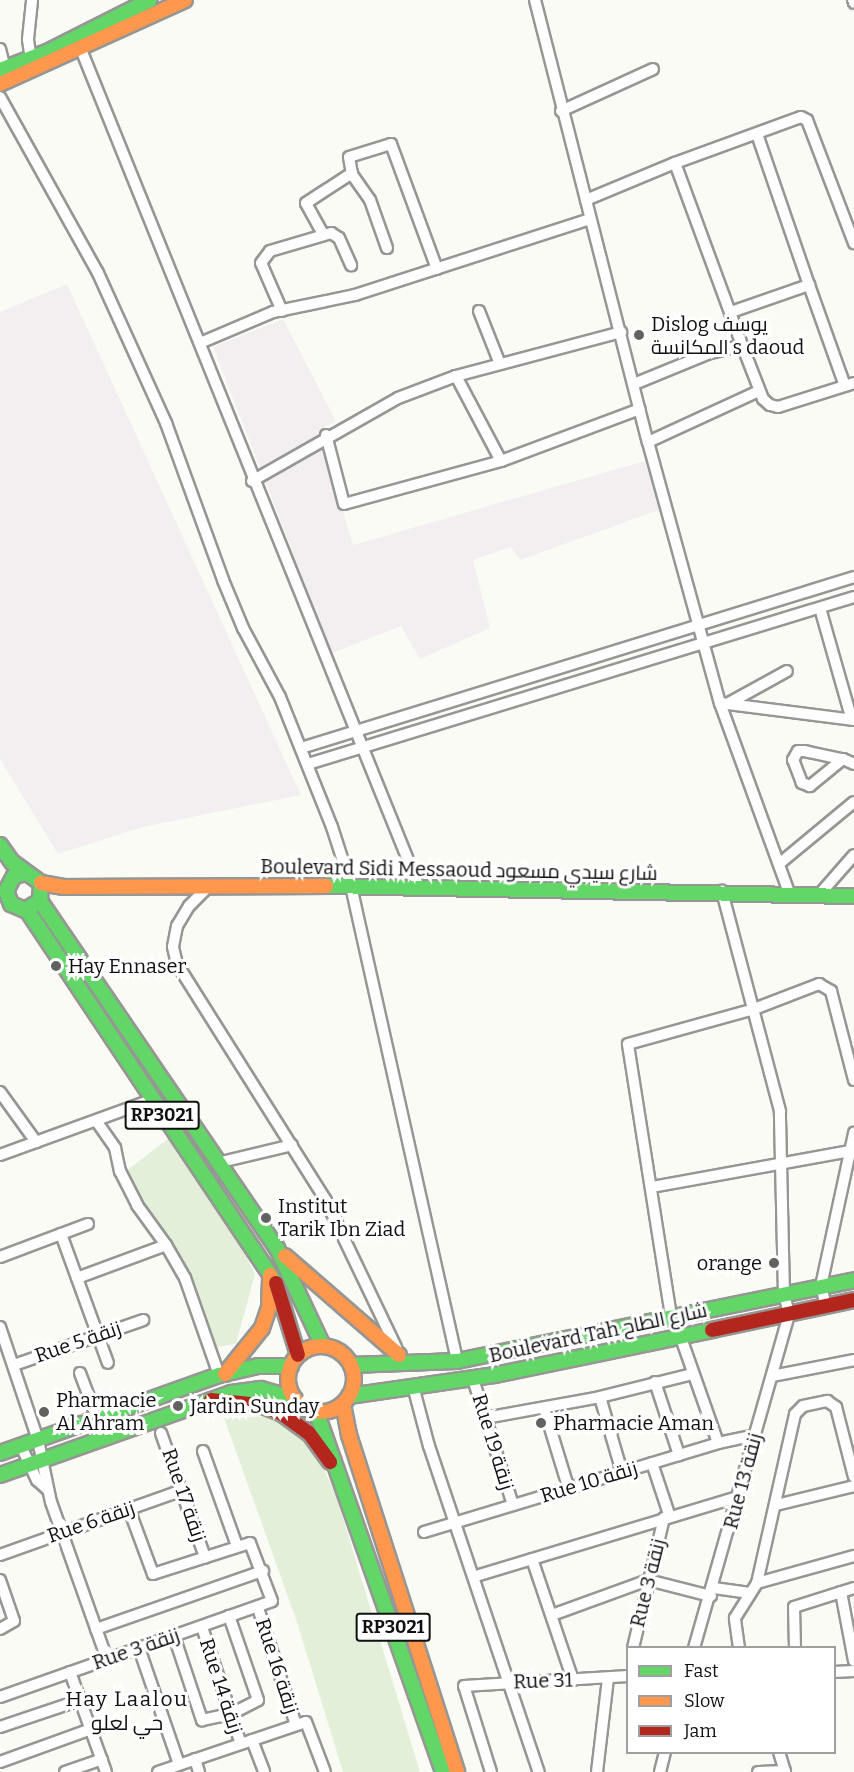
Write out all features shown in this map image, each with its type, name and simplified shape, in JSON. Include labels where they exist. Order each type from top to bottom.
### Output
[{"type":"main road","points":[[2,70],[78,45],[150,0]]},
{"type":"main road","points":[[0,84],[78,45],[185,0]]},
{"type":"main road","name":"RP3021","points":[[0,845],[12,862],[26,873],[42,894],[217,1163],[277,1248],[323,1346]]},
{"type":"main road","points":[[26,873],[14,876],[4,893],[27,910]]},
{"type":"main road","name":"Boulevard Sidi Messaoud شارع سيدي مسعود","points":[[27,910],[42,894],[64,887],[417,885],[622,894],[722,891],[854,896]]},
{"type":"main road","name":"RP3021","points":[[27,910],[152,1100],[270,1270],[282,1297],[295,1361],[289,1385],[295,1399]]},
{"type":"main road","points":[[277,1248],[401,1360]]},
{"type":"main road","points":[[222,1374],[262,1328],[269,1308],[270,1270]]},
{"type":"main road","name":"Boulevard Tah شارع الطاح","points":[[351,1365],[401,1360],[457,1361],[854,1280]]},
{"type":"main road","name":"Boulevard Tah شارع الطاح","points":[[346,1400],[413,1386],[473,1379],[854,1300]]},
{"type":"main road","points":[[0,1453],[222,1374],[295,1361],[323,1346],[340,1352],[351,1365]]},
{"type":"main road","name":"RP3021","points":[[351,1365],[354,1383],[346,1400],[349,1435],[457,1772]]},
{"type":"main road","points":[[0,1475],[211,1400],[252,1389],[295,1399],[316,1411],[346,1400]]},
{"type":"main road","points":[[211,1400],[260,1405],[290,1418],[314,1439],[342,1481]]},
{"type":"main road","name":"RP3021","points":[[316,1411],[443,1772]]},
{"type":"street","points":[[31,59],[28,39],[32,0]]},
{"type":"street","points":[[536,0],[561,111],[621,332],[648,442],[724,703],[789,893]]},
{"type":"street","points":[[78,45],[161,257],[200,343],[252,481],[417,885]]},
{"type":"street","points":[[0,49],[2,70]]},
{"type":"street","points":[[561,111],[653,69]]},
{"type":"street","points":[[0,97],[98,273],[166,423],[243,628],[272,681],[308,764],[351,886],[457,1361]]},
{"type":"street","points":[[586,200],[796,117],[807,120],[854,243]]},
{"type":"street","points":[[675,163],[759,391],[770,405],[778,406],[849,384],[809,285],[757,134]]},
{"type":"street","points":[[387,248],[370,200],[352,173],[349,157],[392,144],[437,269]]},
{"type":"street","points":[[323,234],[306,203],[352,173]]},
{"type":"street","points":[[200,343],[282,311],[343,298],[591,219]]},
{"type":"street","points":[[282,311],[262,269],[262,257],[323,234],[336,234],[351,265]]},
{"type":"street","points":[[731,312],[809,285]]},
{"type":"street","points":[[479,311],[500,364]]},
{"type":"street","points":[[252,481],[326,435],[398,398],[456,376],[621,332]]},
{"type":"street","points":[[634,384],[707,354],[742,345]]},
{"type":"street","points":[[456,376],[501,460]]},
{"type":"street","points":[[648,442],[759,391]]},
{"type":"street","points":[[326,435],[344,504],[501,460],[640,409]]},
{"type":"street","points":[[302,748],[854,578]]},
{"type":"street","points":[[308,764],[854,597]]},
{"type":"street","points":[[724,703],[853,720],[820,608]]},
{"type":"street","points":[[724,703],[787,671]]},
{"type":"street","points":[[843,759],[810,786],[802,783],[793,760],[798,751],[843,759],[854,764]]},
{"type":"street","points":[[779,864],[854,802]]},
{"type":"street","points":[[819,894],[854,855]]},
{"type":"street","points":[[208,887],[189,906],[177,926],[173,947],[177,964],[292,1145],[331,1211],[401,1360]]},
{"type":"street","points":[[722,891],[780,1111],[784,1294],[789,1314]]},
{"type":"street","points":[[671,1316],[628,1044],[753,1009],[819,984],[831,991],[849,1048],[854,1080]]},
{"type":"street","points":[[0,1092],[36,1142]]},
{"type":"street","points":[[0,1155],[97,1122],[152,1100]]},
{"type":"street","points":[[97,1122],[115,1148],[120,1171],[137,1205],[166,1245],[185,1278],[222,1374]]},
{"type":"street","points":[[826,1306],[821,1286],[854,1133]]},
{"type":"street","points":[[217,1163],[292,1145]]},
{"type":"street","points":[[652,1187],[783,1166],[851,1151]]},
{"type":"street","points":[[0,1257],[88,1224]]},
{"type":"street","points":[[61,1234],[108,1363]]},
{"type":"street","points":[[77,1278],[166,1245]]},
{"type":"street","name":"Rue 13 زنقة","points":[[694,1646],[712,1592],[789,1314]]},
{"type":"street","name":"Rue 5 زنقة","points":[[14,1365],[143,1320]]},
{"type":"street","points":[[0,1329],[14,1365],[44,1460],[48,1490],[107,1659]]},
{"type":"street","points":[[680,1335],[718,1443]]},
{"type":"street","points":[[772,1376],[854,1360]]},
{"type":"street","points":[[80,1373],[97,1418]]},
{"type":"street","points":[[485,1418],[600,1397],[692,1374]]},
{"type":"street","name":"Rue 19 زنقة","points":[[473,1379],[513,1505]]},
{"type":"street","points":[[655,1382],[679,1455]]},
{"type":"street","points":[[413,1386],[455,1522],[476,1576],[508,1682],[539,1772]]},
{"type":"street","points":[[600,1397],[622,1472]]},
{"type":"street","points":[[739,1646],[735,1618],[757,1583],[795,1414],[803,1406],[827,1401],[836,1407],[854,1477]]},
{"type":"street","points":[[544,1408],[569,1490]]},
{"type":"street","name":"Rue 17 زنقة","points":[[161,1433],[205,1557]]},
{"type":"street","name":"Rue 10 زنقة","points":[[424,1532],[569,1490],[718,1443],[755,1435]]},
{"type":"street","points":[[21,1446],[37,1480],[48,1490]]},
{"type":"street","points":[[203,1451],[237,1546]]},
{"type":"street","name":"Rue 3 زنقة","points":[[633,1646],[648,1580],[667,1517],[652,1463]]},
{"type":"street","points":[[776,1505],[854,1486]]},
{"type":"street","name":"Rue 6 زنقة","points":[[0,1555],[183,1490]]},
{"type":"street","points":[[476,1576],[738,1497]]},
{"type":"street","points":[[96,1629],[263,1571],[254,1546],[248,1543],[153,1574],[129,1509]]},
{"type":"street","points":[[757,1583],[854,1556]]},
{"type":"street","points":[[532,1559],[573,1680]]},
{"type":"street","name":"Rue 3 زنقة","points":[[0,1697],[258,1608],[272,1600],[263,1571]]},
{"type":"street","points":[[0,1580],[14,1623],[0,1629]]},
{"type":"street","points":[[552,1615],[648,1580],[712,1592],[750,1593]]},
{"type":"street","points":[[795,1646],[794,1607],[854,1588]]},
{"type":"street","points":[[841,1592],[854,1661]]},
{"type":"street","name":"Rue 16 زنقة","points":[[258,1608],[302,1723],[325,1772]]},
{"type":"street","points":[[174,1636],[202,1720],[231,1714],[258,1700],[229,1617]]},
{"type":"street","name":"Rue 14 زنقة","points":[[202,1627],[241,1744]]},
{"type":"street","points":[[139,1648],[179,1764]]},
{"type":"street","points":[[836,1672],[854,1671]]},
{"type":"street","points":[[70,1672],[106,1772]]},
{"type":"street","name":"Rue 31","points":[[490,1772],[462,1690],[467,1684],[608,1679],[626,1675]]},
{"type":"street","points":[[597,1772],[608,1679]]},
{"type":"street","points":[[0,1727],[80,1700]]},
{"type":"street","points":[[158,1772],[302,1723]]},
{"type":"street","points":[[3,1772],[0,1762],[91,1729]]},
{"type":"street","points":[[252,1740],[264,1772]]},
{"type":"street","points":[[660,1772],[664,1754]]},
{"type":"street","points":[[758,1772],[785,1771],[780,1754]]},
{"type":"street","points":[[65,1772],[102,1759]]},
{"type":"street","points":[[195,1759],[199,1772]]},
{"type":"shaded area","points":[[67,284],[301,795],[143,827],[58,854],[0,759],[0,312]]},
{"type":"shaded area","points":[[283,319],[336,421],[319,430],[353,545],[645,461],[659,510],[520,560],[511,547],[473,560],[490,628],[420,659],[401,626],[332,653],[213,347]]},
{"type":"green space","points":[[174,1134],[218,1200],[255,1274],[236,1344],[215,1347],[185,1277],[120,1176]]},
{"type":"green space","points":[[268,1416],[297,1431],[322,1466],[336,1495],[420,1772],[343,1772],[297,1622],[224,1418]]},
{"type":"traffic: fast","points":[[0,70],[47,52],[150,0]]},
{"type":"traffic: fast","points":[[0,845],[12,862],[41,883],[40,901],[25,910],[11,904],[6,891],[14,876],[26,873]]},
{"type":"traffic: fast","points":[[326,886],[854,896]]},
{"type":"traffic: fast","points":[[40,901],[277,1248],[323,1346]]},
{"type":"traffic: fast","points":[[27,910],[276,1283]]},
{"type":"traffic: fast","points":[[351,1365],[457,1361],[854,1280]]},
{"type":"traffic: fast","points":[[349,1396],[495,1375],[712,1330]]},
{"type":"traffic: fast","points":[[0,1453],[219,1375],[258,1366],[291,1366]]},
{"type":"traffic: fast","points":[[0,1475],[231,1393],[261,1389],[295,1399]]},
{"type":"traffic: fast","points":[[316,1411],[443,1772]]},
{"type":"traffic: slow","points":[[0,84],[185,0]]},
{"type":"traffic: slow","points":[[41,883],[64,887],[326,886]]},
{"type":"traffic: slow","points":[[285,1256],[399,1355]]},
{"type":"traffic: slow","points":[[225,1374],[262,1328],[269,1308],[270,1275]]},
{"type":"traffic: slow","points":[[321,1346],[334,1349],[344,1356],[351,1366],[354,1379],[351,1392],[344,1402],[334,1409],[321,1412],[308,1409],[298,1402],[291,1392],[288,1379],[291,1366],[298,1356],[308,1349],[321,1346]]},
{"type":"traffic: slow","points":[[343,1404],[349,1435],[457,1772]]},
{"type":"traffic: jam","points":[[276,1283],[298,1355]]},
{"type":"traffic: jam","points":[[712,1330],[854,1300]]},
{"type":"traffic: jam","points":[[211,1400],[260,1405],[281,1413],[309,1433],[330,1462]]},
{"type":"place","name":"Dislog يوسف المكانسة s daoud","points":[[639,335]]},
{"type":"place","name":"Hay Ennaser","points":[[56,966]]},
{"type":"place","name":"Institut Tarik Ibn Ziad","points":[[266,1218]]},
{"type":"place","name":"orange","points":[[774,1263]]},
{"type":"place","name":"Jardin Sunday","points":[[178,1406]]},
{"type":"place","name":"Pharmacie Al Ahram","points":[[44,1412]]},
{"type":"place","name":"Pharmacie Aman","points":[[541,1423]]},
{"type":"district","name":"Hay Laalou حي لعلو","points":[[127,1711]]}]
